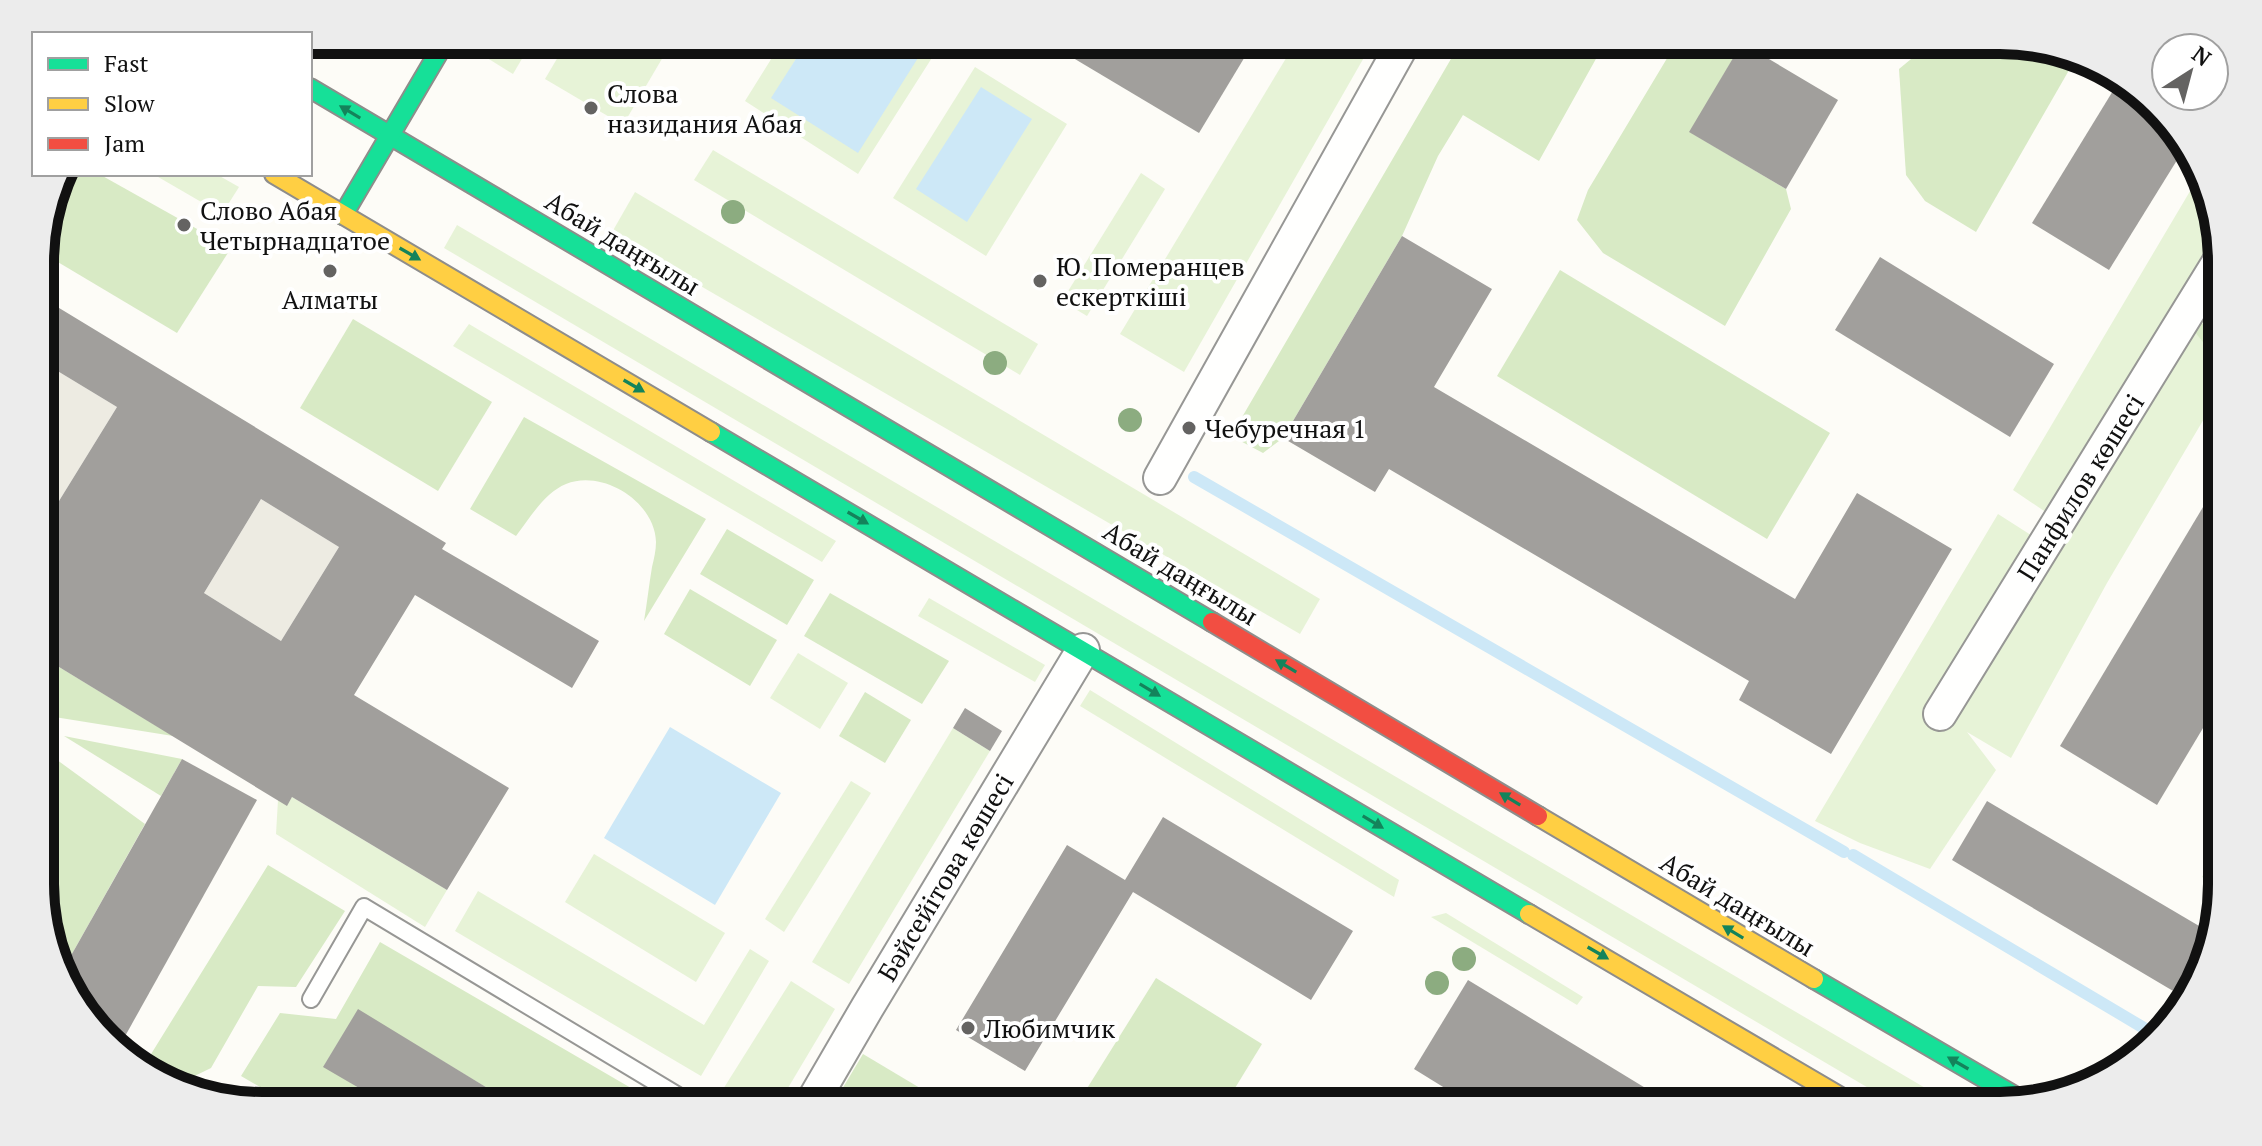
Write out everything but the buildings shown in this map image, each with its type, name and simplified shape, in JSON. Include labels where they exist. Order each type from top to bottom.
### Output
[{"type":"main road","points":[[343,215],[438,54]]},
{"type":"main road","name":"Абай даңғылы","points":[[312,89],[2008,1092]]},
{"type":"main road","points":[[277,176],[1832,1092]]},
{"type":"street","points":[[1160,478],[1397,54]]},
{"type":"street","name":"Панфилов көшесі","points":[[1940,714],[2208,279]]},
{"type":"street","name":"Бәйсейітова көшесі","points":[[818,1092],[1083,650]]},
{"type":"lane","points":[[311,999],[364,907],[672,1092]]},
{"type":"green space","points":[[481,54],[525,54],[513,74]]},
{"type":"green space","points":[[560,54],[665,54],[623,125],[545,79]]},
{"type":"green space","points":[[774,54],[799,54],[772,98],[913,54],[934,54],[858,174],[745,101]]},
{"type":"green space","points":[[1289,54],[1366,54],[1184,372],[1120,334]]},
{"type":"green space","points":[[1454,54],[1592,54],[1597,57],[1539,161],[1463,115],[1438,156],[1402,236],[1283,438],[1263,453],[1231,436]]},
{"type":"green space","points":[[1670,54],[1736,54],[1690,132],[1786,189],[1791,209],[1725,326],[1603,253],[1577,220],[1588,190]]},
{"type":"green space","points":[[1917,54],[2027,56],[2071,67],[1976,232],[1925,201],[1906,175],[1899,69]]},
{"type":"green space","points":[[975,67],[1067,124],[986,256],[893,198]]},
{"type":"green space","points":[[713,150],[1038,344],[1020,375],[694,180]]},
{"type":"green space","points":[[1141,173],[1165,189],[1087,316],[1062,301]]},
{"type":"green space","points":[[72,176],[103,176],[231,248],[177,333],[54,260],[61,208]]},
{"type":"green space","points":[[156,176],[220,176],[239,187],[222,214]]},
{"type":"green space","points":[[2193,186],[2206,235],[2208,325],[2189,319],[2208,332],[2208,412],[2107,583],[2011,758],[1967,732],[1996,770],[1930,869],[1860,843],[1815,821],[1998,514],[2045,544],[2059,521],[2013,490]]},
{"type":"green space","points":[[635,192],[1320,599],[1300,634],[611,234]]},
{"type":"green space","points":[[457,225],[1932,1092],[1875,1092],[444,248]]},
{"type":"green space","points":[[1560,270],[1830,433],[1767,539],[1497,376]]},
{"type":"green space","points":[[2184,318],[2208,325],[2208,348]]},
{"type":"green space","points":[[353,319],[492,402],[438,491],[300,408]]},
{"type":"green space","points":[[469,324],[836,541],[822,562],[453,346]]},
{"type":"green space","points":[[524,417],[706,519],[644,621],[656,542],[647,514],[624,492],[596,481],[566,484],[544,500],[516,536],[470,509]]},
{"type":"green space","points":[[727,529],[814,580],[787,625],[700,574]]},
{"type":"green space","points":[[690,589],[777,640],[750,686],[664,634]]},
{"type":"green space","points":[[830,593],[949,661],[922,704],[804,636]]},
{"type":"green space","points":[[929,598],[1045,665],[1035,682],[918,616]]},
{"type":"green space","points":[[798,653],[848,683],[820,729],[770,698]]},
{"type":"green space","points":[[54,664],[173,736],[54,717]]},
{"type":"green space","points":[[1090,690],[1399,880],[1394,897],[1080,706]]},
{"type":"green space","points":[[865,692],[911,720],[885,763],[839,736]]},
{"type":"green space","points":[[953,728],[990,751],[849,984],[812,962]]},
{"type":"green space","points":[[64,736],[182,759],[161,796]]},
{"type":"green space","points":[[54,758],[145,824],[69,960],[61,938],[54,884]]},
{"type":"green space","points":[[851,781],[871,793],[784,932],[765,919]]},
{"type":"green space","points":[[292,797],[447,890],[425,927],[276,834],[278,800],[287,805]]},
{"type":"green space","points":[[594,854],[725,933],[696,982],[565,902]]},
{"type":"green space","points":[[268,865],[345,911],[296,987],[258,986],[211,1068],[189,1079],[148,1058]]},
{"type":"green space","points":[[2208,866],[2208,880],[2202,877]]},
{"type":"green space","points":[[478,891],[704,1025],[750,949],[769,961],[701,1076],[455,931]]},
{"type":"green space","points":[[1446,913],[1583,997],[1577,1005],[1431,917]]},
{"type":"green space","points":[[380,942],[638,1092],[494,1092],[358,1010],[324,1066],[359,1088],[356,1092],[269,1092],[241,1076],[280,1013],[336,1019]]},
{"type":"green space","points":[[1156,978],[1262,1044],[1233,1092],[1085,1092]]},
{"type":"green space","points":[[791,981],[835,1009],[786,1092],[721,1092]]},
{"type":"green space","points":[[863,1054],[925,1091],[924,1092],[840,1092]]},
{"type":"shaded area","points":[[54,369],[117,407],[59,501],[54,498]]},
{"type":"shaded area","points":[[261,499],[339,547],[281,641],[204,593]]},
{"type":"water","points":[[799,54],[920,54],[858,153],[771,98]]},
{"type":"water","points":[[981,87],[1032,119],[967,222],[916,189]]},
{"type":"water","points":[[670,727],[781,793],[715,905],[604,838]]},
{"type":"waterway","points":[[1194,477],[1844,852]]},
{"type":"waterway","points":[[1853,855],[2147,1030]]},
{"type":"traffic: fast","points":[[343,215],[438,54]]},
{"type":"traffic: fast","points":[[312,89],[1212,622]]},
{"type":"traffic: fast","points":[[711,432],[1529,914]]},
{"type":"traffic: fast","points":[[1814,979],[2008,1092]]},
{"type":"traffic: slow","points":[[277,176],[711,432]]},
{"type":"traffic: slow","points":[[1538,816],[1814,979]]},
{"type":"traffic: slow","points":[[1529,914],[1832,1092]]},
{"type":"traffic: jam","points":[[1212,622],[1538,816]]},
{"type":"place","name":"Слова назидания Абая","points":[[591,108]]},
{"type":"place","name":"Слово Абая Четырнадцатое","points":[[184,225]]},
{"type":"place","name":"Алматы","points":[[330,271]]},
{"type":"place","name":"Ю. Померанцев ескерткіші","points":[[1040,281]]},
{"type":"place","name":"Чебуречная 1","points":[[1189,428]]},
{"type":"place","name":"Любимчик","points":[[968,1028]]}]
